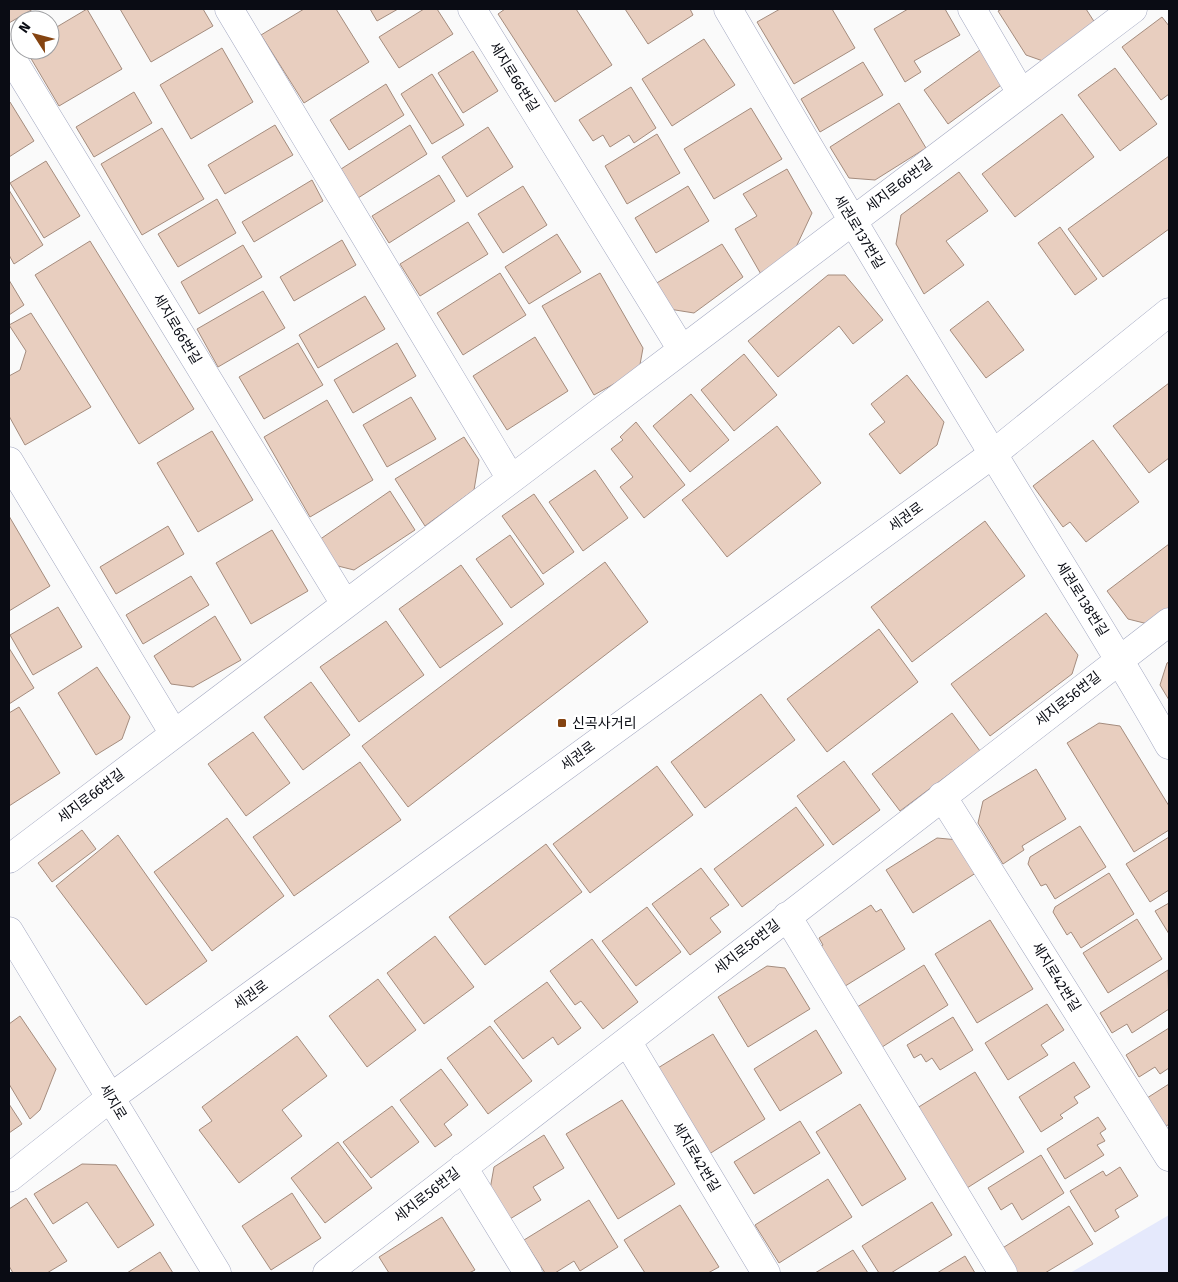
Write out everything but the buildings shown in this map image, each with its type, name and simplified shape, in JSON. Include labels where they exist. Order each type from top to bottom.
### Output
[{"type":"street","points":[[229,9],[511,479]]},
{"type":"street","name":"세지로66번길","points":[[472,9],[682,350]]},
{"type":"street","name":"세권로137번길","points":[[728,9],[852,221],[993,454]]},
{"type":"street","points":[[972,9],[1021,93]]},
{"type":"street","name":"세지로66번길","points":[[9,859],[1133,9]]},
{"type":"street","name":"세지로66번길","points":[[9,54],[345,604]]},
{"type":"street","name":"세권로","points":[[9,1178],[110,1098],[993,454],[1169,312]]},
{"type":"street","name":"세권로138번길","points":[[993,454],[1120,659],[1169,745]]},
{"type":"street","points":[[9,461],[174,734]]},
{"type":"street","name":"세지로56번길","points":[[327,1273],[1169,622]]},
{"type":"street","name":"세지로42번길","points":[[942,796],[1169,1157]]},
{"type":"street","points":[[787,916],[1003,1273]]},
{"type":"street","name":"세지로","points":[[9,931],[217,1273]]},
{"type":"street","name":"세지로42번길","points":[[627,1041],[766,1273]]},
{"type":"street","points":[[464,1167],[528,1273]]},
{"type":"shaded area","points":[[1169,1215],[1169,1273],[1070,1273]]},
{"type":"place","name":"신곡사거리","points":[[562,723]]}]
